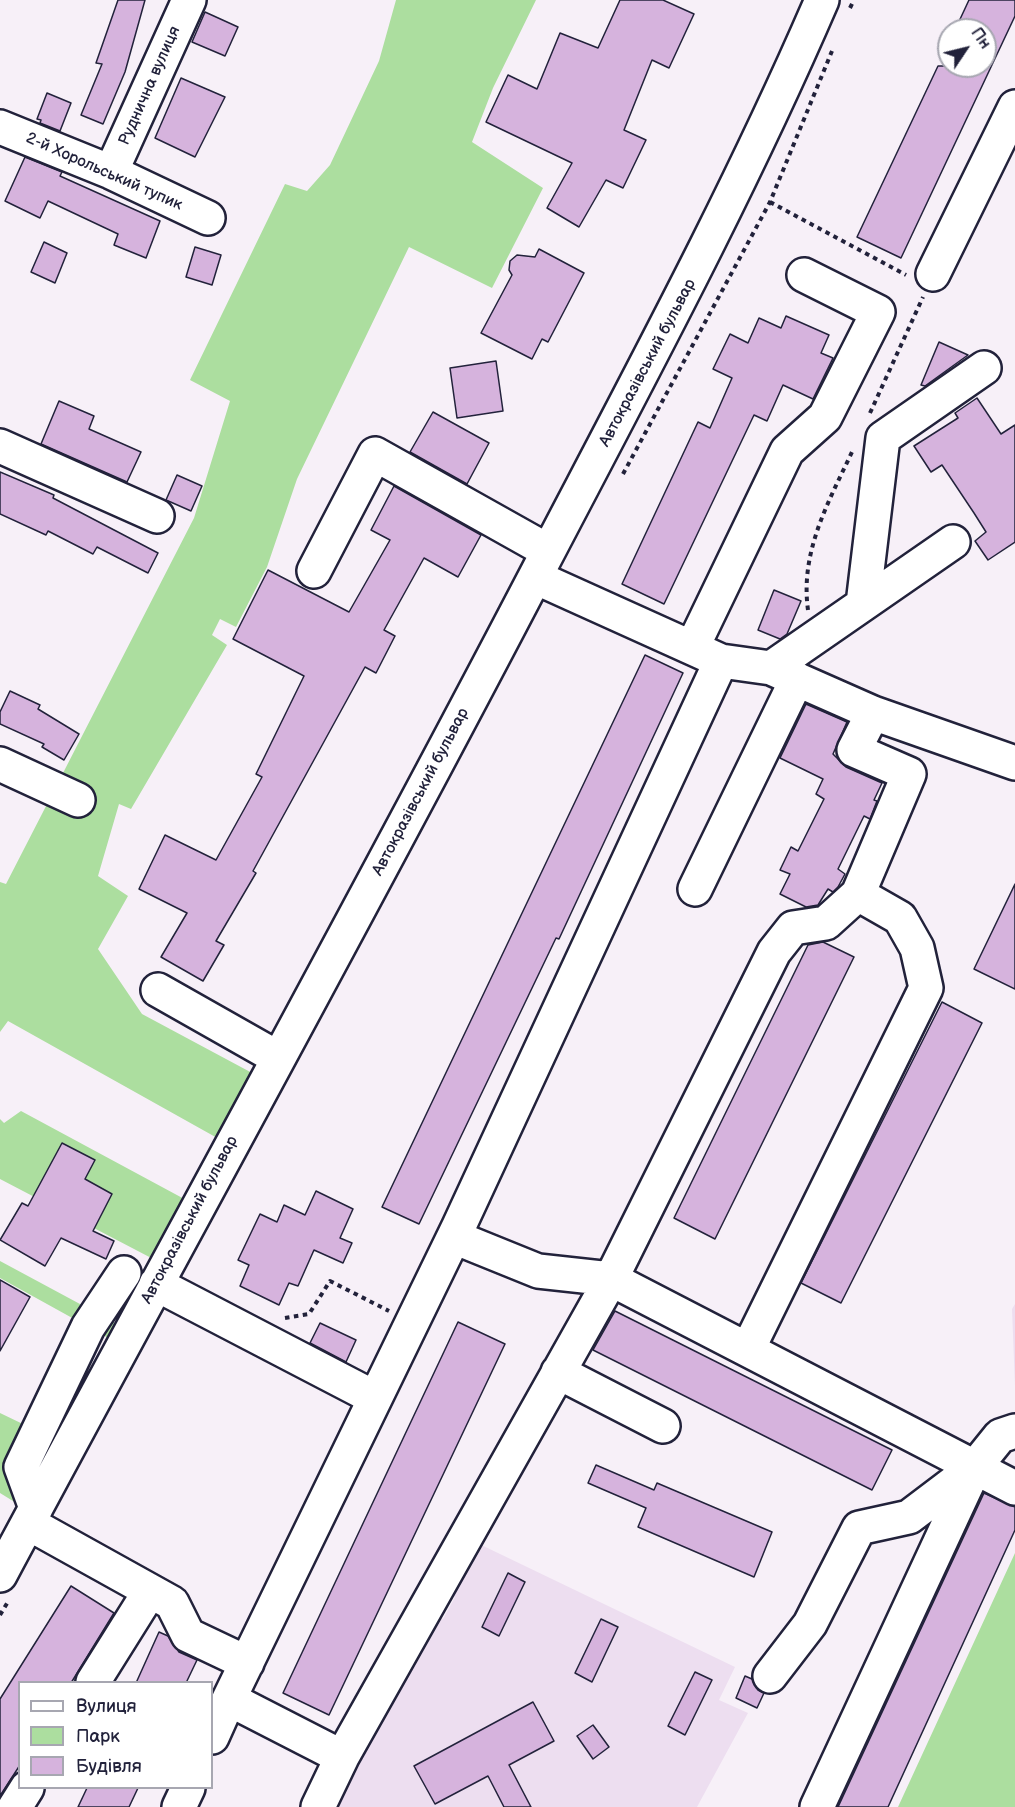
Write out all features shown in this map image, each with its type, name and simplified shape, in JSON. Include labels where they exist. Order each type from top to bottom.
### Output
[{"type":"street","name":"Руднична вулиця","points":[[111,172],[189,0]]},
{"type":"street","name":"Автокразівський бульвар","points":[[0,1575],[542,564],[704,256],[777,105],[822,0]]},
{"type":"street","points":[[925,277],[1015,107]]},
{"type":"street","name":"2-й Хорольський тупик","points":[[0,127],[111,172],[208,218]]},
{"type":"street","points":[[692,648],[787,452],[825,417],[878,312],[804,275]]},
{"type":"street","points":[[863,604],[883,438],[984,368]]},
{"type":"street","points":[[0,446],[157,516]]},
{"type":"street","points":[[314,571],[375,454],[542,564],[692,648],[721,661],[784,673],[873,713],[1015,763]]},
{"type":"street","points":[[695,889],[784,673],[863,604],[952,542]]},
{"type":"street","points":[[213,1735],[454,1237],[721,661]]},
{"type":"street","points":[[318,1807],[342,1757],[611,1279],[774,952],[792,928],[826,923],[858,894],[909,774],[854,750],[873,713]]},
{"type":"street","points":[[0,764],[78,800]]},
{"type":"street","points":[[748,1348],[926,988],[917,948],[900,918],[858,894]]},
{"type":"street","points":[[158,990],[278,1058]]},
{"type":"street","points":[[454,1237],[538,1271],[611,1279],[1015,1488]]},
{"type":"street","points":[[124,1273],[88,1327],[21,1467],[32,1515],[172,1603],[188,1635],[247,1663]]},
{"type":"street","points":[[156,1284],[375,1398]]},
{"type":"street","points":[[558,1372],[663,1426]]},
{"type":"street","points":[[817,1807],[975,1467],[1000,1436],[1015,1431]]},
{"type":"street","points":[[770,1676],[810,1624],[859,1528],[909,1517],[975,1467]]},
{"type":"street","points":[[94,1681],[150,1591]]},
{"type":"street","points":[[229,1699],[342,1757]]},
{"type":"street","points":[[15,1807],[26,1789]]},
{"type":"street","points":[[179,1807],[188,1789]]},
{"type":"path","points":[[770,202],[925,277]]},
{"type":"path","points":[[278,1319],[309,1314],[330,1281],[412,1322]]},
{"type":"shaded area","points":[[1015,1304],[1015,1386],[1012,1309]]},
{"type":"shaded area","points":[[473,1541],[735,1667],[719,1700],[748,1713],[697,1807],[336,1807],[435,1615],[443,1619],[455,1597],[448,1593]]},
{"type":"green space","points":[[396,0],[536,0],[493,88],[472,142],[543,188],[492,288],[409,247],[297,479],[267,567],[236,627],[220,619],[212,635],[227,645],[131,809],[119,804],[98,876],[128,896],[98,949],[142,1014],[254,1074],[219,1139],[8,1021],[0,1032],[0,882],[6,884],[194,518],[230,401],[190,380],[285,184],[307,191],[330,165],[379,61]]},
{"type":"green space","points":[[21,1111],[188,1201],[157,1261],[0,1179],[0,1119],[4,1123]]},
{"type":"green space","points":[[0,1261],[119,1325],[112,1340],[0,1278]]},
{"type":"green space","points":[[0,1413],[54,1439],[21,1506],[0,1493]]},
{"type":"green space","points":[[1015,1553],[1015,1807],[898,1807]]},
{"type":"building","points":[[118,0],[145,0],[125,72],[103,124],[81,115],[102,64],[96,63]]},
{"type":"building","points":[[620,0],[663,0],[694,14],[669,68],[652,60],[624,130],[646,140],[623,188],[606,180],[579,227],[547,208],[572,163],[486,122],[508,75],[537,89],[560,33],[598,48]]},
{"type":"building","points":[[969,0],[1015,0],[1015,16],[997,54],[997,18],[961,18]]},
{"type":"building","points":[[205,12],[238,27],[225,56],[192,42]]},
{"type":"building","points":[[937,68],[937,78],[986,78],[901,258],[857,237]]},
{"type":"building","points":[[181,78],[225,97],[195,157],[155,138]]},
{"type":"building","points":[[47,93],[71,103],[60,131],[40,123],[41,120],[37,119]]},
{"type":"building","points":[[25,157],[62,172],[60,176],[160,221],[146,258],[114,245],[118,234],[48,201],[40,218],[5,201]]},
{"type":"building","points":[[44,242],[67,253],[55,283],[31,272]]},
{"type":"building","points":[[195,247],[221,255],[212,285],[186,277]]},
{"type":"building","points":[[539,249],[584,273],[548,342],[542,339],[532,359],[481,333],[512,275],[509,270],[510,261],[517,255],[535,257]]},
{"type":"building","points":[[786,316],[829,335],[821,353],[833,358],[813,399],[783,385],[767,421],[754,415],[664,604],[622,584],[698,422],[710,428],[732,378],[713,369],[730,334],[748,343],[759,318],[781,328]]},
{"type":"building","points":[[939,342],[968,355],[925,386],[921,385]]},
{"type":"building","points":[[496,361],[503,411],[457,418],[450,368]]},
{"type":"building","points":[[977,398],[1001,434],[1015,425],[1015,542],[988,560],[975,541],[986,532],[974,513],[942,465],[931,472],[914,446],[958,418],[955,413]]},
{"type":"building","points":[[59,401],[94,416],[89,429],[141,452],[127,482],[41,444]]},
{"type":"building","points":[[433,412],[489,443],[467,484],[410,452]]},
{"type":"building","points":[[0,472],[54,495],[53,498],[158,553],[148,573],[97,547],[93,554],[48,531],[46,535],[0,514]]},
{"type":"building","points":[[177,475],[202,486],[191,511],[166,500]]},
{"type":"building","points":[[394,486],[481,535],[458,577],[424,558],[384,630],[395,636],[376,673],[365,667],[253,871],[256,873],[216,941],[224,945],[203,981],[161,957],[187,913],[139,889],[165,835],[216,860],[262,777],[256,774],[304,676],[233,639],[268,570],[349,612],[390,540],[371,530]]},
{"type":"building","points":[[774,590],[801,601],[787,634],[780,639],[758,630]]},
{"type":"building","points":[[645,655],[683,673],[559,939],[556,938],[419,1224],[382,1207]]},
{"type":"building","points":[[10,691],[40,705],[38,709],[79,734],[64,760],[42,747],[44,744],[0,724],[0,712]]},
{"type":"building","points":[[806,704],[847,722],[833,754],[846,767],[882,783],[874,800],[877,801],[870,819],[864,816],[838,869],[845,874],[838,887],[833,892],[828,889],[818,905],[806,907],[780,894],[790,874],[780,870],[791,847],[798,851],[824,799],[816,794],[823,779],[780,758]]},
{"type":"building","points":[[1015,884],[1015,989],[974,969]]},
{"type":"building","points":[[823,942],[854,957],[715,1239],[674,1218],[808,945]]},
{"type":"building","points":[[942,1002],[982,1023],[841,1303],[801,1283]]},
{"type":"building","points":[[62,1143],[95,1160],[85,1179],[112,1194],[93,1231],[114,1241],[106,1259],[61,1238],[45,1266],[0,1240],[22,1203],[28,1206]]},
{"type":"building","points":[[316,1191],[353,1209],[340,1238],[352,1243],[343,1263],[314,1250],[298,1286],[289,1283],[279,1305],[240,1286],[249,1265],[238,1260],[260,1214],[277,1222],[284,1205],[305,1215]]},
{"type":"building","points":[[0,1280],[30,1297],[0,1351]]},
{"type":"building","points":[[615,1311],[892,1450],[872,1490],[593,1350]]},
{"type":"building","points":[[458,1322],[505,1344],[329,1715],[283,1693]]},
{"type":"building","points":[[320,1323],[356,1340],[346,1362],[310,1343]]},
{"type":"building","points":[[596,1465],[654,1490],[657,1483],[772,1532],[754,1577],[638,1527],[646,1508],[588,1483]]},
{"type":"building","points":[[984,1493],[1015,1507],[1015,1530],[888,1807],[838,1807]]},
{"type":"building","points":[[508,1573],[525,1582],[499,1636],[482,1627]]},
{"type":"building","points":[[71,1586],[114,1613],[72,1681],[18,1681],[18,1768],[0,1796],[0,1699]]},
{"type":"building","points":[[601,1619],[618,1627],[592,1682],[575,1673]]},
{"type":"building","points":[[159,1632],[168,1636],[179,1652],[197,1660],[187,1681],[137,1681]]},
{"type":"building","points":[[695,1672],[712,1680],[685,1735],[668,1726]]},
{"type":"building","points":[[745,1676],[752,1679],[758,1690],[764,1693],[757,1708],[736,1698]]},
{"type":"building","points":[[533,1702],[554,1741],[509,1765],[531,1807],[504,1807],[488,1776],[435,1804],[414,1766]]},
{"type":"building","points":[[593,1725],[609,1747],[593,1759],[577,1736]]},
{"type":"building","points":[[87,1789],[138,1789],[129,1807],[78,1807]]}]
